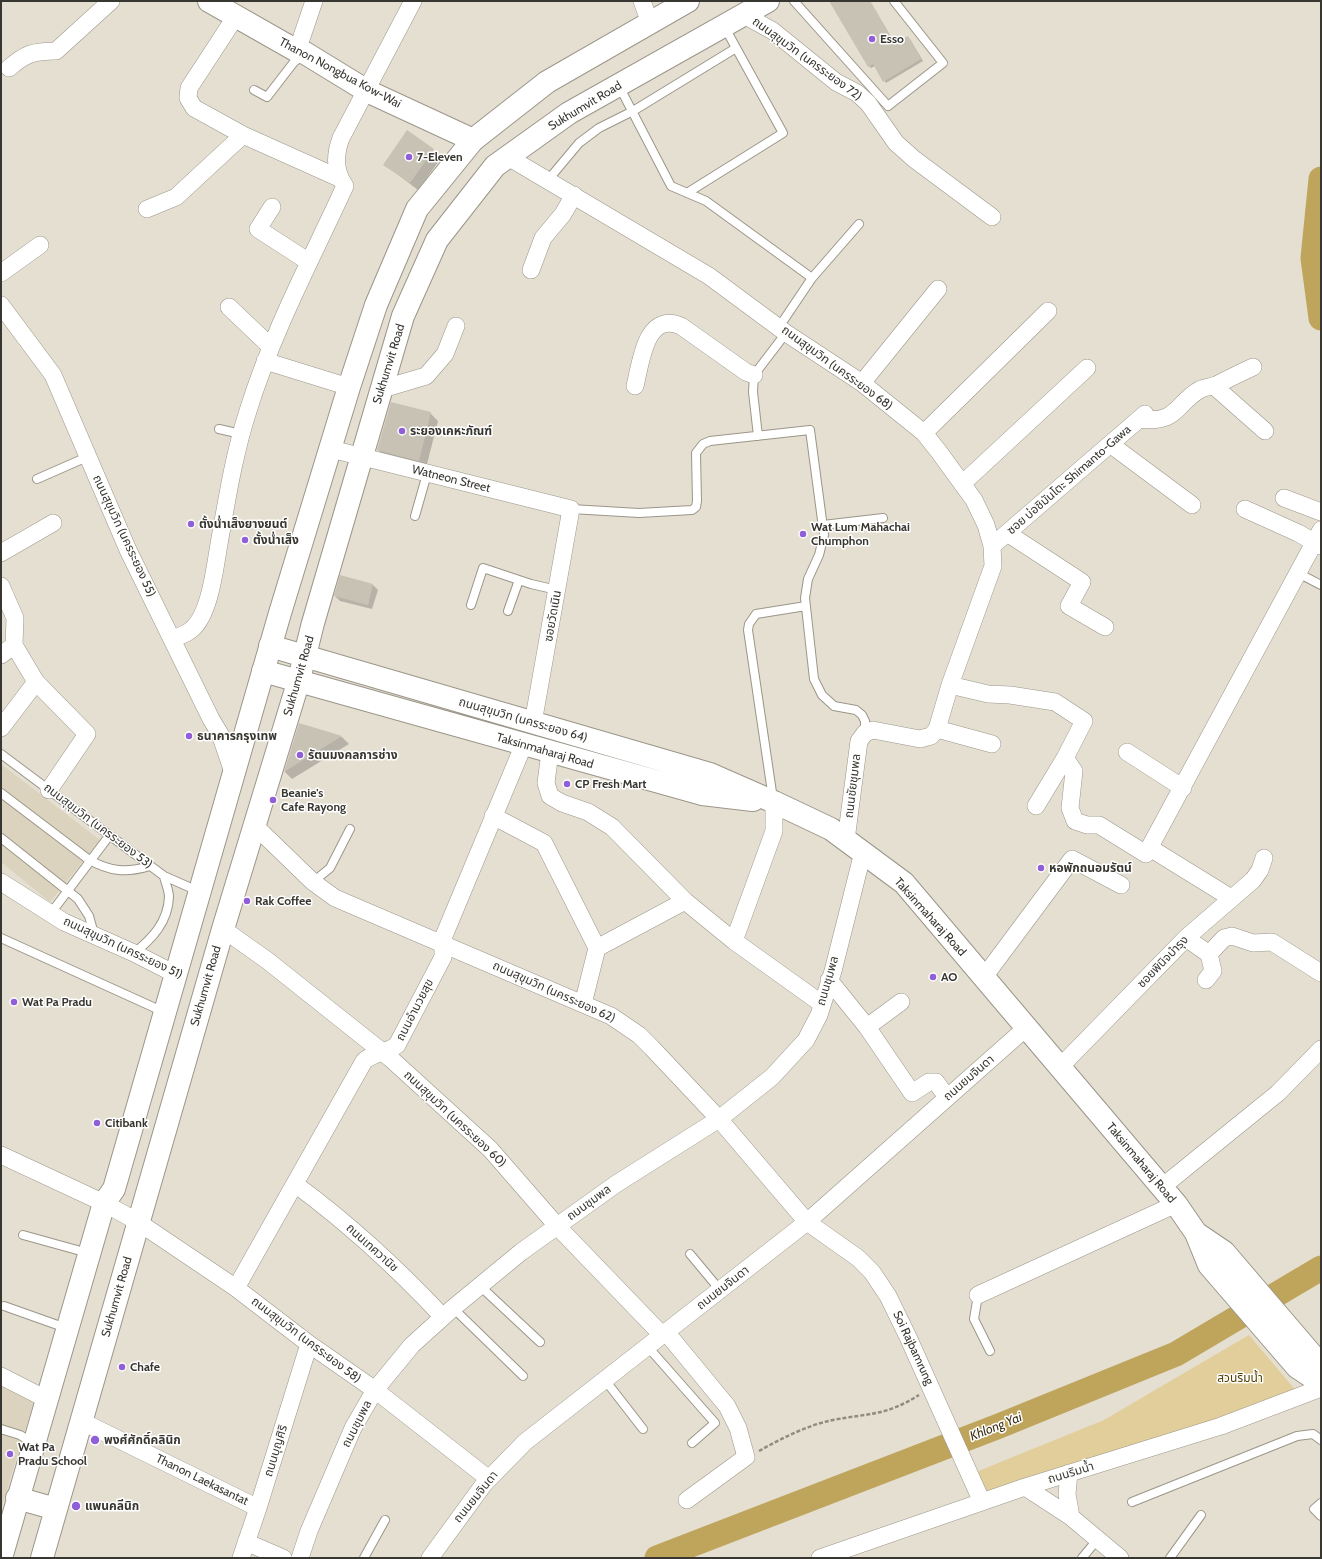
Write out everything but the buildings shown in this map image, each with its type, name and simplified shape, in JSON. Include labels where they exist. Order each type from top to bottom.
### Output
[{"type":"main road","name":"Thanon Nongbua Kow-Wai","points":[[209,1],[301,52],[367,91],[472,140]]},
{"type":"main road","points":[[1,1558],[17,1498],[35,1444],[104,1204],[114,1189],[198,891],[234,775],[270,646],[349,387],[376,305],[417,209],[472,140],[547,82],[688,1]]},
{"type":"main road","name":"Sukhumvit Road","points":[[42,1558],[207,984],[298,681],[361,457],[403,316],[437,240],[495,166],[569,113],[768,1]]},
{"type":"main road","name":"ถนนสุขุมวิท (นครระยอง 64)","points":[[270,646],[710,774],[774,802]]},
{"type":"main road","name":"Taksinmaharaj Road","points":[[263,671],[702,794],[774,802],[831,829],[904,883],[1162,1187],[1216,1259],[1304,1361],[1321,1383]]},
{"type":"main road","name":"ถนนสุขุมวิท (นครระยอง 51)","points":[[175,974],[207,984]]},
{"type":"main road","name":"Taksinmaharaj Road","points":[[1304,1361],[1321,1374]]},
{"type":"main road","points":[[17,1498],[56,1509]]},
{"type":"street","points":[[9,68],[23,56],[39,51],[56,51],[110,1]]},
{"type":"street","points":[[301,52],[314,1]]},
{"type":"street","points":[[173,639],[191,630],[203,614],[212,580],[234,459],[241,434],[268,354],[344,186],[339,178],[336,162],[338,146],[413,1]]},
{"type":"street","points":[[642,1],[650,23]]},
{"type":"street","name":"ถนนสุขุมวิท (นครระยอง 72)","points":[[744,15],[773,31],[836,82],[858,93],[868,104],[896,143],[914,159],[992,217]]},
{"type":"street","points":[[236,16],[189,88],[188,98],[194,108],[243,135],[339,178]]},
{"type":"street","points":[[147,209],[176,197],[243,135]]},
{"type":"street","name":"ถนนสุขุมวิท (นครระยอง 68)","points":[[508,157],[709,276],[782,330],[862,383],[924,433],[940,452],[980,512],[992,546],[993,566],[950,685],[937,729]]},
{"type":"street","points":[[531,270],[543,238],[563,214],[574,195]]},
{"type":"street","points":[[272,207],[258,229],[309,262]]},
{"type":"street","points":[[1,273],[40,245]]},
{"type":"street","points":[[862,383],[938,289]]},
{"type":"street","name":"ถนนสุขุมวิท (นครระยอง 55)","points":[[1,305],[54,375],[87,457],[128,550],[211,719],[220,734],[234,775]]},
{"type":"street","points":[[229,307],[268,354],[349,387]]},
{"type":"street","points":[[924,433],[1048,311]]},
{"type":"street","points":[[635,386],[649,336],[655,328],[672,322],[681,326],[746,372],[754,375]]},
{"type":"street","points":[[382,389],[401,385],[426,376],[445,354],[456,326]]},
{"type":"street","points":[[1253,367],[1214,386],[1265,431]]},
{"type":"street","points":[[962,484],[1087,368]]},
{"type":"street","name":"ซอย บ่อชิมันโตะ Shimanto-Gawa","points":[[992,546],[1143,417],[1151,420],[1165,418],[1180,409],[1190,397],[1202,389],[1214,386]]},
{"type":"street","points":[[1110,444],[1192,505]]},
{"type":"street","name":"Watneon Street","points":[[331,449],[571,509]]},
{"type":"street","points":[[1284,498],[1321,512]]},
{"type":"street","name":"ซอยวัดเนิน","points":[[533,723],[571,509]]},
{"type":"street","points":[[1065,758],[1074,771],[1070,808],[1075,821],[1087,825],[1099,825],[1146,854],[1298,572],[1319,540],[1298,533],[1245,509]]},
{"type":"street","points":[[1,553],[53,523]]},
{"type":"street","points":[[1007,533],[1082,582],[1069,606],[1105,627]]},
{"type":"street","points":[[1,586],[15,618],[8,650],[36,682],[87,734],[49,790]]},
{"type":"street","points":[[1,728],[36,682]]},
{"type":"street","points":[[950,685],[988,694],[1018,696],[1055,702],[1084,721],[1065,758],[1036,806]]},
{"type":"street","points":[[865,733],[873,730],[920,739],[931,736],[937,729],[992,744]]},
{"type":"street","name":"ถนนชัยชุมพล","points":[[855,846],[859,741],[865,733]]},
{"type":"street","name":"ถนนอำนวยสุข","points":[[236,1288],[364,1061],[369,1056],[390,1050],[397,1045],[443,957],[441,943],[524,744]]},
{"type":"street","points":[[550,752],[546,783],[550,796],[562,803],[588,812],[612,827],[684,901],[734,941],[822,1004]]},
{"type":"street","points":[[1127,752],[1182,788]]},
{"type":"street","points":[[734,941],[774,831],[774,802]]},
{"type":"street","points":[[493,816],[544,843],[597,948],[584,1004]]},
{"type":"street","name":"ถนนสุขุมวิท (นครระยอง 62)","points":[[255,826],[313,882],[335,898],[611,1016],[639,1035],[719,1119],[807,1222]]},
{"type":"street","name":"ถนนชุมพล","points":[[300,1558],[309,1531],[353,1428],[375,1390],[412,1345],[521,1252],[616,1184],[719,1119],[772,1077],[806,1040],[819,1015],[829,980],[855,846]]},
{"type":"street","points":[[1150,848],[1231,898]]},
{"type":"street","name":"ซอยพินิจบำรุง","points":[[1060,1067],[1186,938],[1253,880],[1260,870],[1264,858]]},
{"type":"street","points":[[984,977],[1072,859],[1120,885]]},
{"type":"street","name":"ถนนสุขุมวิท (นครระยอง 51)","points":[[1,882],[64,922],[134,953],[175,974]]},
{"type":"street","points":[[597,948],[684,901]]},
{"type":"street","name":"ถนนสุขุมวิท (นครระยอง 60)","points":[[223,929],[268,961],[381,1052],[490,1149],[558,1226],[664,1333],[727,1406],[738,1428],[746,1457]]},
{"type":"street","points":[[1209,954],[1224,938],[1232,936],[1253,943],[1272,942],[1321,972]]},
{"type":"street","points":[[1186,938],[1209,954],[1212,971],[1206,980]]},
{"type":"street","points":[[829,980],[867,1027],[912,1093],[929,1082],[936,1082],[947,1097]]},
{"type":"street","points":[[867,1027],[901,1002]]},
{"type":"street","name":"ถนนยมจินดา","points":[[430,1558],[460,1515],[489,1479],[525,1442],[807,1222],[1027,1027]]},
{"type":"street","points":[[1162,1187],[1278,1093],[1321,1049]]},
{"type":"street","name":"ถนนสุขุมวิท (นครระยอง 58)","points":[[1,1155],[104,1204],[138,1222],[236,1288],[309,1344],[375,1390],[489,1479]]},
{"type":"street","name":"ถนนเทศวานิช","points":[[295,1184],[324,1206],[418,1290],[448,1313]]},
{"type":"street","points":[[978,1295],[1176,1204]]},
{"type":"street","name":"Soi Rajbamrung","points":[[807,1222],[858,1258],[872,1272],[888,1296],[982,1502]]},
{"type":"street","name":"ถนนบุญศิริ","points":[[241,1558],[309,1344]]},
{"type":"street","points":[[1,1376],[48,1400]]},
{"type":"street","name":"ถนนริมน้ำ","points":[[820,1558],[1024,1487],[1221,1426],[1321,1388]]},
{"type":"street","name":"Thanon Laekasantat","points":[[81,1421],[258,1508]]},
{"type":"street","points":[[687,1500],[746,1457]]},
{"type":"street","points":[[1069,1473],[1067,1494],[1071,1517]]},
{"type":"street","points":[[1024,1487],[1071,1517],[1120,1558]]},
{"type":"street","points":[[246,1542],[283,1558]]},
{"type":"lane","points":[[794,1],[888,106],[943,63],[894,1]]},
{"type":"lane","points":[[687,193],[783,132],[724,26]]},
{"type":"lane","points":[[548,180],[579,143],[599,128],[633,112],[736,48]]},
{"type":"lane","points":[[254,90],[267,97],[301,52]]},
{"type":"lane","points":[[619,85],[671,186],[706,201],[812,278]]},
{"type":"lane","points":[[758,436],[753,392],[754,375],[812,278],[859,224]]},
{"type":"lane","points":[[219,429],[241,434]]},
{"type":"lane","points":[[571,509],[639,513],[692,510],[696,507],[697,501],[696,453],[703,444],[710,441],[810,430],[823,525],[822,546],[808,579],[806,606],[814,679],[822,695],[834,706],[856,710],[862,715],[865,721],[865,733]]},
{"type":"lane","points":[[37,479],[87,457]]},
{"type":"lane","points":[[415,516],[427,474]]},
{"type":"lane","points":[[823,525],[883,518]]},
{"type":"lane","points":[[471,606],[483,568],[519,580],[557,590]]},
{"type":"lane","points":[[1298,572],[1321,585]]},
{"type":"lane","points":[[508,612],[519,580]]},
{"type":"lane","points":[[774,802],[748,630],[749,624],[756,614],[806,606]]},
{"type":"lane","name":"ถนนสุขุมวิท (นครระยอง 53)","points":[[1,754],[164,876],[198,891]]},
{"type":"lane","points":[[1,793],[88,859],[101,867],[134,871],[150,866]]},
{"type":"lane","points":[[313,882],[330,868],[350,829]]},
{"type":"lane","points":[[50,913],[109,836]]},
{"type":"lane","points":[[1,838],[78,899],[89,916],[95,936]]},
{"type":"lane","points":[[134,953],[149,942],[158,931],[166,914],[169,896],[164,876]]},
{"type":"lane","points":[[1,938],[164,1012]]},
{"type":"lane","points":[[23,1235],[90,1254]]},
{"type":"lane","points":[[690,1254],[720,1290]]},
{"type":"lane","points":[[480,1286],[540,1342]]},
{"type":"lane","points":[[978,1295],[974,1319],[990,1351]]},
{"type":"lane","points":[[4,1306],[69,1329]]},
{"type":"lane","points":[[448,1313],[523,1376]]},
{"type":"lane","points":[[648,1347],[715,1423],[692,1443]]},
{"type":"lane","points":[[605,1380],[643,1429]]},
{"type":"lane","points":[[1,1429],[20,1435],[35,1444]]},
{"type":"lane","points":[[1132,1502],[1297,1436],[1313,1434],[1321,1440]]},
{"type":"lane","points":[[1321,1503],[1314,1508],[1321,1516]]},
{"type":"lane","points":[[1170,1558],[1201,1515]]},
{"type":"lane","points":[[364,1558],[385,1520]]},
{"type":"lane","points":[[1082,1558],[1097,1540]]},
{"type":"path","points":[[746,1457],[779,1440],[817,1425],[834,1420],[860,1417],[891,1410],[932,1390]]},
{"type":"shaded area","points":[[1,764],[100,840],[50,902],[1,862]]},
{"type":"shaded area","name":"Wat Pa Pradu School","points":[[1,1382],[35,1398],[1,1509]]},
{"type":"green space","name":"สวนริมน้ำ","points":[[1249,1335],[1297,1392],[985,1496],[976,1472],[1104,1420]]},
{"type":"waterway","name":"Khlong Yai","points":[[1321,179],[1313,258],[1321,318]]},
{"type":"waterway","name":"Khlong Yai","points":[[657,1558],[999,1426],[1176,1354],[1321,1268]]},
{"type":"place","name":"Esso","points":[[872,39]]},
{"type":"place","name":"7-Eleven","points":[[409,157]]},
{"type":"place","name":"ระยองเคหะภัณฑ์","points":[[402,431]]},
{"type":"place","name":"ตั้งน่ำเส็งยางยนต์","points":[[191,524]]},
{"type":"place","name":"Wat Lum Mahachai Chumphon","points":[[803,534]]},
{"type":"place","name":"ตั้งน่ำเส็ง","points":[[245,540]]},
{"type":"place","name":"ธนาคารกรุงเทพ","points":[[189,736]]},
{"type":"place","name":"รัตนมงคลการช่าง","points":[[300,755]]},
{"type":"place","name":"CP Fresh Mart","points":[[567,784]]},
{"type":"place","name":"Beanie's Cafe Rayong","points":[[273,800]]},
{"type":"place","name":"หอพักถนอมรัตน์","points":[[1041,868]]},
{"type":"place","name":"Rak Coffee","points":[[247,901]]},
{"type":"place","name":"AO","points":[[933,977]]},
{"type":"place","name":"Wat Pa Pradu","points":[[14,1002]]},
{"type":"place","name":"Citibank","points":[[97,1123]]},
{"type":"place","name":"Chafe","points":[[122,1367]]},
{"type":"place","name":"พงศ์ศักดิ์คลินิก","points":[[95,1440]]},
{"type":"place","name":"Wat Pa Pradu School","points":[[10,1454]]},
{"type":"place","name":"แพนคลีนิก","points":[[76,1506]]}]
